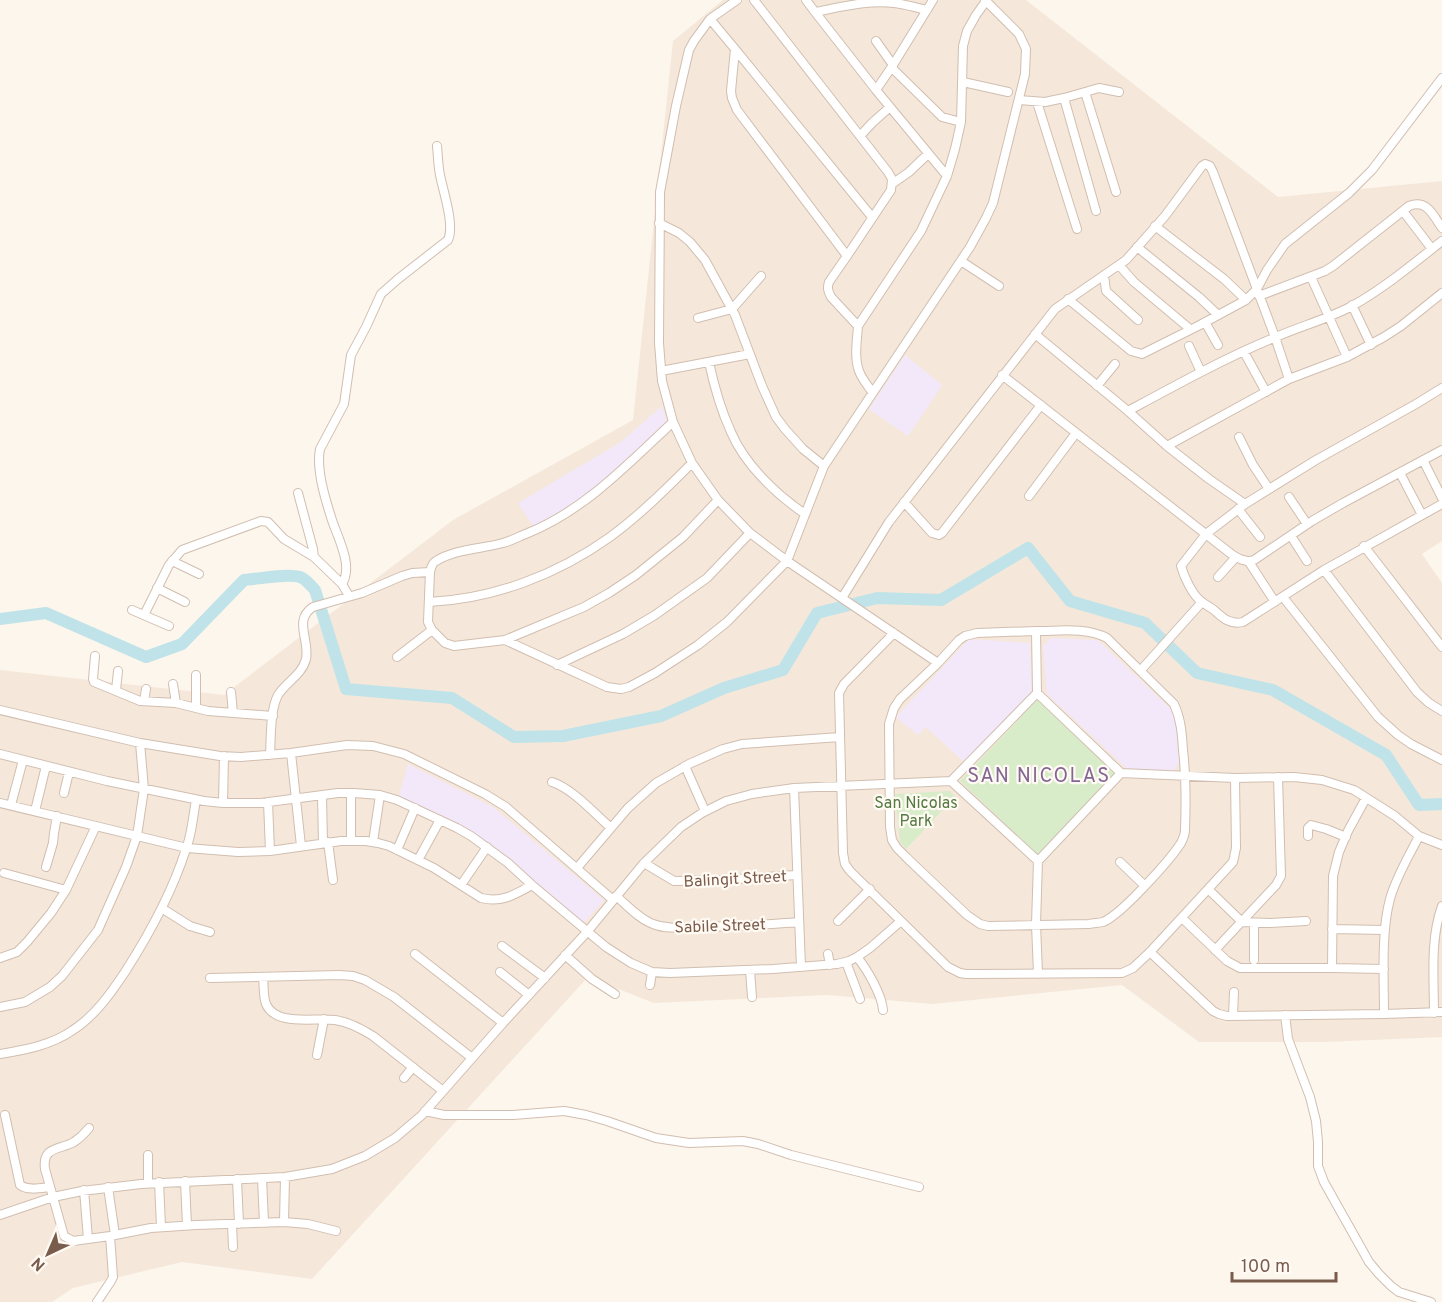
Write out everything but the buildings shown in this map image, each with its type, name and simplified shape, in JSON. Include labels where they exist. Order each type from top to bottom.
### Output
[{"type":"street","points":[[737,0],[710,19],[689,50],[660,192],[659,343],[662,381],[673,422],[692,463],[718,500],[750,533],[787,561],[938,663]]},
{"type":"street","points":[[754,0],[892,179],[891,190],[827,286],[831,297],[858,326]]},
{"type":"street","points":[[806,0],[946,176]]},
{"type":"street","points":[[876,90],[933,0]]},
{"type":"street","points":[[505,640],[607,687],[621,689],[629,687],[698,645],[727,622],[787,561],[824,466],[961,261],[993,203],[1019,100],[1026,49],[1019,34],[985,0],[975,15],[963,46],[961,122],[946,176],[921,231],[858,326],[857,364],[872,392]]},
{"type":"street","points":[[815,12],[878,2],[927,10]]},
{"type":"street","points":[[710,19],[872,217]]},
{"type":"street","points":[[876,41],[892,66],[942,117],[961,122]]},
{"type":"street","points":[[735,49],[731,91],[737,110],[847,256]]},
{"type":"street","points":[[1258,292],[1267,270],[1285,244],[1348,193],[1372,170],[1442,78]]},
{"type":"street","points":[[963,82],[1008,92]]},
{"type":"street","points":[[1019,100],[1045,102],[1105,88],[1119,92]]},
{"type":"street","points":[[1085,92],[1116,192]]},
{"type":"street","points":[[1064,98],[1096,211]]},
{"type":"street","points":[[1037,102],[1077,229]]},
{"type":"street","points":[[860,136],[890,107]]},
{"type":"street","points":[[342,584],[345,579],[345,555],[331,518],[318,456],[344,404],[351,355],[381,294],[450,237],[450,221],[437,146]]},
{"type":"street","points":[[892,184],[928,154]]},
{"type":"street","points":[[845,600],[889,522],[1055,309],[1126,260],[1202,166],[1207,164],[1213,172],[1289,379]]},
{"type":"street","points":[[1068,299],[1131,351],[1142,354],[1258,292],[1311,277],[1333,266],[1409,206],[1421,203],[1442,228]]},
{"type":"street","points":[[1403,211],[1432,249]]},
{"type":"street","points":[[659,223],[679,233],[698,250],[732,309],[776,417],[797,442],[824,466]]},
{"type":"street","points":[[1155,226],[1224,279],[1246,300]]},
{"type":"street","points":[[1128,411],[1201,372],[1275,337],[1352,305],[1384,285],[1442,242]]},
{"type":"street","points":[[1137,247],[1218,315]]},
{"type":"street","points":[[961,261],[999,286]]},
{"type":"street","points":[[1119,265],[1134,282],[1190,330]]},
{"type":"street","points":[[1104,275],[1106,291],[1138,320]]},
{"type":"street","points":[[698,318],[732,309],[761,276]]},
{"type":"street","points":[[1311,277],[1347,357]]},
{"type":"street","points":[[1167,446],[1289,379],[1347,357],[1371,345],[1401,326],[1442,293]]},
{"type":"street","points":[[1352,305],[1371,345]]},
{"type":"street","points":[[1205,322],[1218,345]]},
{"type":"street","points":[[1035,334],[1241,506],[1260,537]]},
{"type":"street","points":[[1189,346],[1201,372]]},
{"type":"street","points":[[1244,352],[1266,392]]},
{"type":"street","points":[[661,371],[750,354]]},
{"type":"street","points":[[709,362],[717,396],[732,435],[745,456],[765,480],[805,514]]},
{"type":"street","points":[[1097,386],[1115,364]]},
{"type":"street","points":[[1002,375],[1236,557],[1249,562],[1275,602]]},
{"type":"street","points":[[1441,389],[1316,460],[1241,506],[1206,534],[1181,566],[1186,581],[1202,602],[1236,624],[1243,622],[1364,546],[1442,504]]},
{"type":"street","points":[[904,502],[932,533],[935,535],[942,533],[1041,405]]},
{"type":"street","points":[[673,422],[579,505],[542,527],[504,543],[457,552],[436,561],[430,572],[428,622],[432,630],[445,643],[454,646],[505,640],[584,607],[636,575],[683,537],[718,500]]},
{"type":"street","points":[[1029,496],[1076,433]]},
{"type":"street","points":[[1239,437],[1253,465],[1269,489]]},
{"type":"street","points":[[1249,562],[1343,502],[1442,450]]},
{"type":"street","points":[[1423,460],[1442,498]]},
{"type":"street","points":[[429,602],[451,601],[495,592],[519,585],[574,560],[610,537],[646,507],[692,463]]},
{"type":"street","points":[[1400,473],[1422,515]]},
{"type":"street","points":[[298,493],[314,549],[314,557]]},
{"type":"street","points":[[1289,497],[1307,524]]},
{"type":"street","points":[[144,615],[171,561],[182,550],[261,521],[268,522],[284,539],[314,557],[342,584],[349,597]]},
{"type":"street","points":[[557,665],[623,634],[655,615],[707,578],[750,533]]},
{"type":"street","points":[[1291,536],[1307,561]]},
{"type":"street","points":[[1364,546],[1442,646]]},
{"type":"street","points":[[1218,577],[1236,557]]},
{"type":"street","points":[[171,561],[199,574]]},
{"type":"street","points":[[1324,570],[1417,692],[1429,704],[1442,711]]},
{"type":"street","points":[[270,755],[276,699],[304,664],[306,653],[302,621],[305,614],[313,607],[362,593],[402,576],[430,572]]},
{"type":"street","points":[[157,588],[185,602]]},
{"type":"street","points":[[1283,597],[1378,717],[1411,744],[1442,760]]},
{"type":"street","points":[[1141,670],[1202,602]]},
{"type":"street","points":[[132,610],[169,627]]},
{"type":"street","points":[[397,657],[432,630]]},
{"type":"street","points":[[0,1215],[53,1197],[84,1190],[159,1182],[285,1177],[332,1169],[365,1156],[395,1138],[425,1112],[587,932],[644,863],[681,827],[705,811],[726,801],[752,794],[794,788],[951,781],[1037,693],[1036,631]]},
{"type":"street","points":[[1087,631],[1107,638],[1174,704],[1182,726],[1186,776],[1184,837],[1171,857],[1116,914],[1103,922],[1089,924],[988,926],[980,924],[897,848],[892,840],[890,827],[889,724],[894,708],[900,699],[938,663],[959,640],[972,633],[1087,631]]},
{"type":"street","points":[[894,633],[839,690],[845,864],[948,967],[960,973],[1122,973],[1133,968],[1228,868],[1235,856],[1235,778]]},
{"type":"street","points":[[95,656],[94,682],[144,701],[176,704],[208,711],[273,716]]},
{"type":"street","points":[[116,690],[118,671]]},
{"type":"street","points":[[196,675],[196,708]]},
{"type":"street","points":[[173,684],[176,704]]},
{"type":"street","points":[[144,701],[146,689]]},
{"type":"street","points":[[231,692],[233,713]]},
{"type":"street","points":[[1037,693],[1122,773],[1235,778],[1301,777],[1322,780],[1354,790],[1395,816],[1419,836],[1442,845]]},
{"type":"street","name":"Sabile Street","points":[[0,710],[140,743],[224,756],[270,755],[347,745],[373,746],[404,754],[485,794],[506,807],[614,898],[652,924],[677,927],[798,922]]},
{"type":"street","points":[[577,868],[628,808],[656,783],[685,766],[723,749],[742,744],[840,737]]},
{"type":"street","points":[[0,1007],[25,1002],[41,993],[62,976],[98,930],[137,836],[144,789],[140,743]]},
{"type":"street","points":[[291,753],[300,846]]},
{"type":"street","points":[[0,754],[196,800],[223,803],[268,802],[351,793],[380,795],[397,800],[471,836],[508,863],[606,947],[631,963],[652,972],[750,970],[846,962],[870,948],[901,921]]},
{"type":"street","points":[[223,803],[224,756]]},
{"type":"street","points":[[11,805],[23,760]]},
{"type":"street","points":[[35,811],[46,766]]},
{"type":"street","points":[[685,766],[705,811]]},
{"type":"street","points":[[64,793],[69,772]]},
{"type":"street","points":[[1038,974],[1036,924],[1038,861],[1122,773]]},
{"type":"street","points":[[1215,950],[1276,885],[1281,876],[1278,777]]},
{"type":"street","points":[[951,781],[1038,861]]},
{"type":"street","points":[[552,782],[572,794],[611,828]]},
{"type":"street","points":[[794,788],[801,967]]},
{"type":"street","points":[[351,793],[351,840]]},
{"type":"street","points":[[374,842],[380,795]]},
{"type":"street","points":[[322,796],[325,842],[333,880]]},
{"type":"street","points":[[1332,968],[1333,876],[1339,852],[1366,798]]},
{"type":"street","points":[[0,1054],[40,1046],[76,1029],[97,1009],[115,986],[163,909],[187,848],[196,800]]},
{"type":"street","points":[[268,802],[270,851]]},
{"type":"street","points":[[0,803],[187,848],[238,852],[270,851],[325,842],[351,840],[374,842],[418,860],[481,898],[495,900],[532,885]]},
{"type":"street","points":[[397,850],[415,808]]},
{"type":"street","points":[[46,867],[57,816]]},
{"type":"street","points":[[418,860],[440,820]]},
{"type":"street","points":[[1308,836],[1308,828],[1311,825],[1346,837]]},
{"type":"street","points":[[0,958],[17,952],[51,913],[66,890],[96,826]]},
{"type":"street","points":[[1384,1014],[1385,930],[1389,900],[1419,836]]},
{"type":"street","points":[[461,885],[487,847]]},
{"type":"street","points":[[1120,862],[1144,885]]},
{"type":"street","name":"Balingit Street","points":[[644,863],[674,881],[796,875]]},
{"type":"street","points":[[4,873],[66,890]]},
{"type":"street","points":[[838,921],[870,889]]},
{"type":"street","points":[[1208,889],[1242,922],[1306,921]]},
{"type":"street","points":[[1150,951],[1219,1014],[1233,1016],[1438,1013],[1436,927],[1442,906]]},
{"type":"street","points":[[163,909],[190,926],[210,932]]},
{"type":"street","points":[[1182,918],[1227,962],[1240,968],[1384,969]]},
{"type":"street","points":[[1254,923],[1254,960]]},
{"type":"street","points":[[1332,929],[1385,930]]},
{"type":"street","points":[[502,946],[545,978]]},
{"type":"street","points":[[415,954],[503,1023]]},
{"type":"street","points":[[828,954],[830,965]]},
{"type":"street","points":[[565,955],[592,979],[615,994]]},
{"type":"street","points":[[857,957],[870,973],[884,1010]]},
{"type":"street","points":[[846,962],[860,999]]},
{"type":"street","points":[[750,970],[752,997]]},
{"type":"street","points":[[500,972],[529,995]]},
{"type":"street","points":[[650,985],[652,972]]},
{"type":"street","points":[[210,978],[353,976],[366,980],[394,997],[472,1058]]},
{"type":"street","points":[[263,977],[265,1002],[273,1013],[283,1019],[337,1020],[363,1030],[374,1036],[443,1091]]},
{"type":"street","points":[[1233,1016],[1234,992]]},
{"type":"street","points":[[1285,1015],[1287,1039],[1310,1097],[1316,1121],[1318,1166],[1324,1182],[1378,1274],[1399,1292],[1431,1302]]},
{"type":"street","points":[[317,1055],[324,1019]]},
{"type":"street","points":[[404,1078],[413,1067]]},
{"type":"street","points":[[425,1112],[444,1115],[513,1115],[564,1111],[607,1121],[656,1138],[688,1143],[711,1143],[724,1140],[750,1143],[919,1187]]},
{"type":"street","points":[[5,1115],[20,1185],[24,1188],[50,1187]]},
{"type":"street","points":[[89,1128],[75,1141],[50,1150],[44,1164],[64,1236],[67,1239],[73,1241],[161,1227],[284,1222],[309,1224],[336,1231]]},
{"type":"street","points":[[148,1155],[148,1183]]},
{"type":"street","points":[[284,1222],[285,1177]]},
{"type":"street","points":[[262,1178],[264,1223]]},
{"type":"street","points":[[233,1247],[237,1179]]},
{"type":"street","points":[[185,1181],[187,1226]]},
{"type":"street","points":[[159,1182],[161,1227]]},
{"type":"street","points":[[97,1302],[113,1277],[108,1187]]},
{"type":"street","points":[[84,1190],[88,1239]]},
{"type":"shaded area","points":[[723,0],[1026,0],[1278,197],[1442,181],[1442,541],[1422,554],[1442,583],[1442,1037],[1325,1042],[1199,1042],[1122,985],[932,1004],[827,995],[654,1003],[588,977],[312,1279],[182,1262],[73,1288],[52,1302],[0,1302],[0,670],[224,695],[453,520],[633,420],[673,41]]},
{"type":"shaded area","points":[[905,355],[942,385],[908,436],[869,409]]},
{"type":"shaded area","points":[[662,406],[667,422],[597,489],[574,507],[534,527],[518,503],[621,442]]},
{"type":"shaded area","points":[[1051,638],[1098,640],[1175,713],[1179,763],[1173,771],[1126,768],[1047,694],[1043,646]]},
{"type":"shaded area","points":[[969,639],[1030,643],[1032,695],[964,762],[926,727],[918,735],[896,717]]},
{"type":"shaded area","points":[[408,764],[493,807],[604,900],[583,924],[506,858],[399,796]]},
{"type":"green space","points":[[1039,698],[1117,772],[1038,855],[960,781]]},
{"type":"green space","name":"San Nicolas Park","points":[[950,791],[955,797],[906,849],[900,842],[895,794]]},
{"type":"waterway","points":[[0,619],[46,613],[146,657],[182,644],[244,580],[281,576],[300,577],[315,590],[346,689],[452,698],[514,737],[563,736],[661,716],[724,688],[783,670],[817,613],[877,598],[941,600],[1028,548],[1070,601],[1145,623],[1197,673],[1273,690],[1386,755],[1419,805],[1442,804]]},
{"type":"district","name":"SAN NICOLAS","points":[[1039,775]]}]
